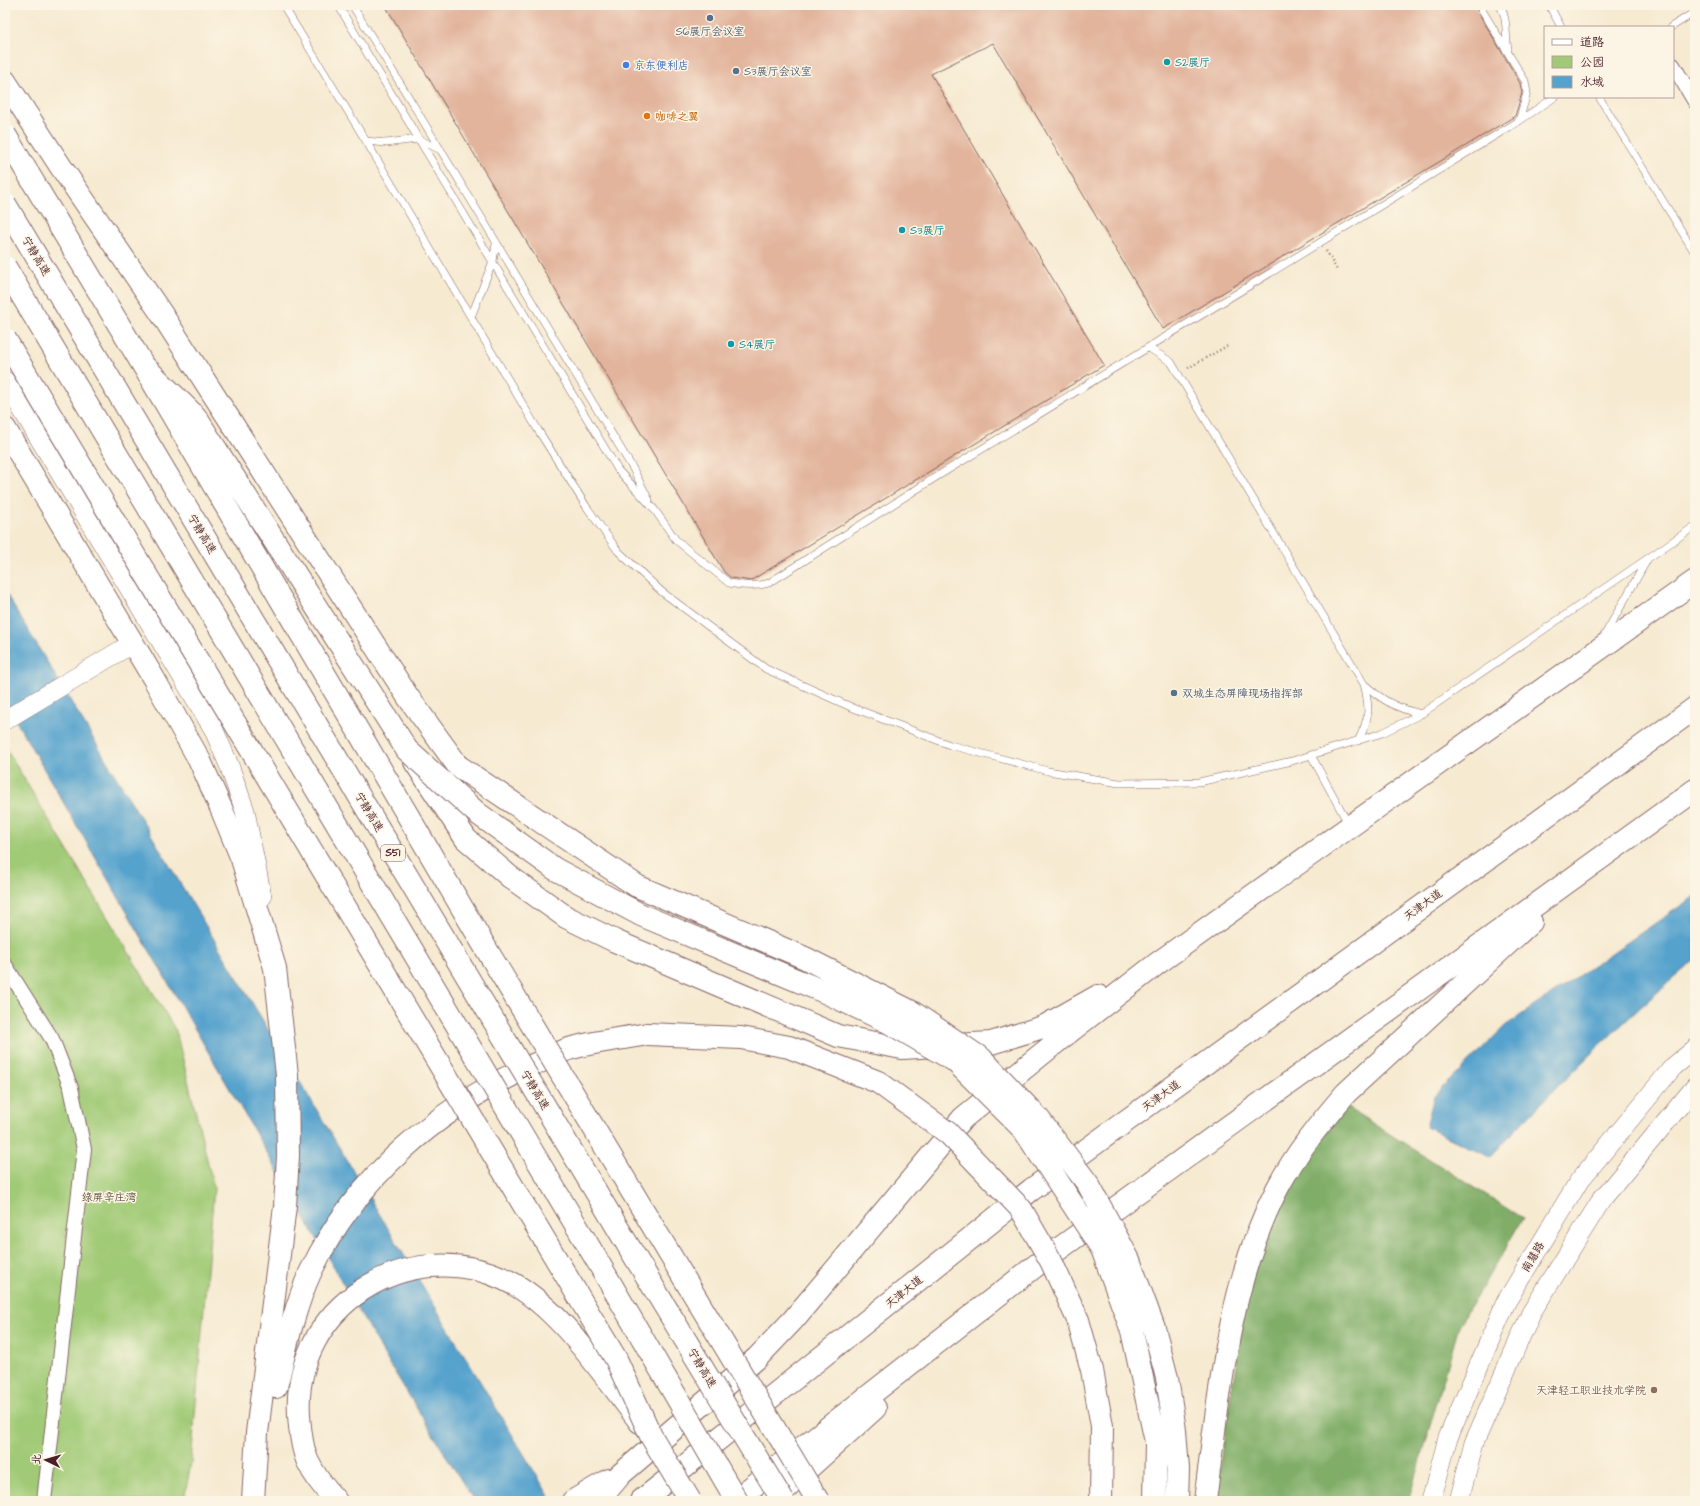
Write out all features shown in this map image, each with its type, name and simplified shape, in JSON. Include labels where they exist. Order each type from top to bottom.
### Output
[{"type":"highway","points":[[5,81],[61,167],[160,313],[408,697],[458,766],[637,886],[805,958],[906,1008],[982,1059],[1038,1118],[1088,1184],[1129,1260],[1154,1328],[1167,1378],[1175,1430],[1178,1469],[1177,1501]]},
{"type":"highway","points":[[5,135],[143,364],[488,952],[818,1501]]},
{"type":"highway","name":"宁静高速","points":[[5,204],[630,1250],[783,1501]]},
{"type":"highway","points":[[5,267],[594,1256],[736,1501],[1038,1264],[1604,854],[1695,790]]},
{"type":"highway","points":[[5,339],[612,1352],[651,1436],[690,1501]]},
{"type":"highway","points":[[143,364],[195,416],[407,750],[466,839],[510,877],[566,917],[615,941],[838,1036],[902,1048],[991,1043],[1043,1027],[1158,963]]},
{"type":"highway","points":[[5,429],[133,643],[200,761],[242,859],[275,968],[287,1076],[288,1156],[285,1206],[257,1434],[254,1501]]},
{"type":"highway","points":[[598,1501],[621,1474],[757,1358],[793,1320],[963,1118],[1059,1040],[1158,963],[1695,581]]},
{"type":"highway","name":"天津大道","points":[[641,1501],[1031,1190],[1695,708]]},
{"type":"highway","points":[[407,750],[478,813],[555,869],[641,916],[834,996],[888,1022],[955,1061],[1024,1130],[1102,1249],[1132,1331],[1156,1442],[1155,1501]]},
{"type":"highway","points":[[1205,1501],[1220,1389],[1231,1326],[1243,1276],[1258,1232],[1277,1189],[1302,1148],[1322,1119],[1346,1093],[1604,854]]},
{"type":"highway","points":[[254,1501],[267,1448],[275,1393],[284,1350],[311,1271],[327,1242],[348,1210],[389,1161],[438,1119],[502,1079],[570,1049],[647,1034],[741,1038],[789,1047],[878,1082],[948,1133],[1021,1209],[1051,1261],[1078,1320],[1092,1370],[1102,1426],[1101,1501]]},
{"type":"highway","points":[[336,1501],[321,1484],[308,1461],[301,1435],[297,1396],[304,1367],[329,1318],[345,1301],[366,1286],[390,1274],[425,1265],[476,1270],[504,1279],[530,1295],[554,1315],[651,1436]]},
{"type":"highway","points":[[772,1501],[983,1307]]},
{"type":"highway","points":[[573,1501],[621,1474]]},
{"type":"main road","points":[[5,381],[213,728],[229,765],[245,811],[275,968]]},
{"type":"main road","points":[[5,720],[133,643]]},
{"type":"main road","name":"南慧路","points":[[1431,1501],[1448,1438],[1506,1302],[1580,1182],[1673,1067],[1695,1048]]},
{"type":"main road","points":[[1459,1501],[1474,1443],[1530,1313],[1602,1199],[1695,1087]]},
{"type":"street","points":[[1674,68],[1695,102]]},
{"type":"street","points":[[5,965],[52,1039],[71,1088],[84,1148],[44,1501]]},
{"type":"lane","points":[[284,5],[538,430],[586,506],[618,551],[662,592],[766,669],[851,707],[950,745],[1048,771],[1119,783],[1199,782],[1311,755],[1382,733],[1421,714],[1695,526]]},
{"type":"lane","points":[[338,5],[618,470],[654,509],[676,540],[729,583],[759,586],[770,583],[936,478],[1520,121],[1554,98]]},
{"type":"lane","points":[[352,5],[632,467],[654,509]]},
{"type":"lane","points":[[1479,5],[1525,81],[1526,93],[1520,121]]},
{"type":"lane","points":[[1500,5],[1504,11],[1507,24],[1506,40],[1509,55]]},
{"type":"lane","points":[[1549,5],[1560,26]]},
{"type":"lane","points":[[1673,26],[1695,12]]},
{"type":"lane","points":[[1600,98],[1695,253]]},
{"type":"lane","points":[[366,141],[386,143],[418,139],[441,150]]},
{"type":"lane","points":[[471,317],[493,261],[496,244]]},
{"type":"lane","points":[[1150,348],[1171,362],[1364,684],[1381,699],[1401,709],[1421,714]]},
{"type":"lane","points":[[1593,654],[1648,558]]},
{"type":"lane","points":[[1358,741],[1366,726],[1369,714],[1364,684]]},
{"type":"lane","points":[[1311,755],[1350,827]]},
{"type":"path","points":[[1321,242],[1338,270]]},
{"type":"path","points":[[1178,373],[1227,346]]},
{"type":"green space","name":"绿屏辛庄湾","points":[[5,747],[176,1031],[214,1188],[191,1462],[184,1501],[5,1501]]},
{"type":"green space","points":[[1345,1106],[1523,1218],[1459,1326],[1408,1501],[1214,1501],[1249,1282],[1289,1188]]},
{"type":"water","points":[[5,592],[552,1501],[474,1501],[389,1363],[5,702]]},
{"type":"water","points":[[1695,896],[1695,960],[1642,1006],[1590,1055],[1490,1157],[1426,1127],[1434,1096],[1505,1026]]},
{"type":"building","points":[[385,5],[1474,5],[1520,83],[1522,93],[1515,116],[1163,329],[993,43],[931,74],[1104,365],[750,581],[731,578],[724,572]]},
{"type":"place","name":"S6展厅会议室","points":[[710,18]]},
{"type":"place","name":"S2展厅","points":[[1167,62]]},
{"type":"place","name":"京东便利店","points":[[626,65]]},
{"type":"place","name":"S3展厅会议室","points":[[736,71]]},
{"type":"place","name":"咖啡之翼","points":[[647,116]]},
{"type":"place","name":"S3展厅","points":[[902,230]]},
{"type":"place","name":"S4展厅","points":[[731,344]]},
{"type":"place","name":"双城生态屏障现场指挥部","points":[[1174,693]]},
{"type":"place","name":"天津轻工职业技术学院","points":[[1654,1390]]}]
